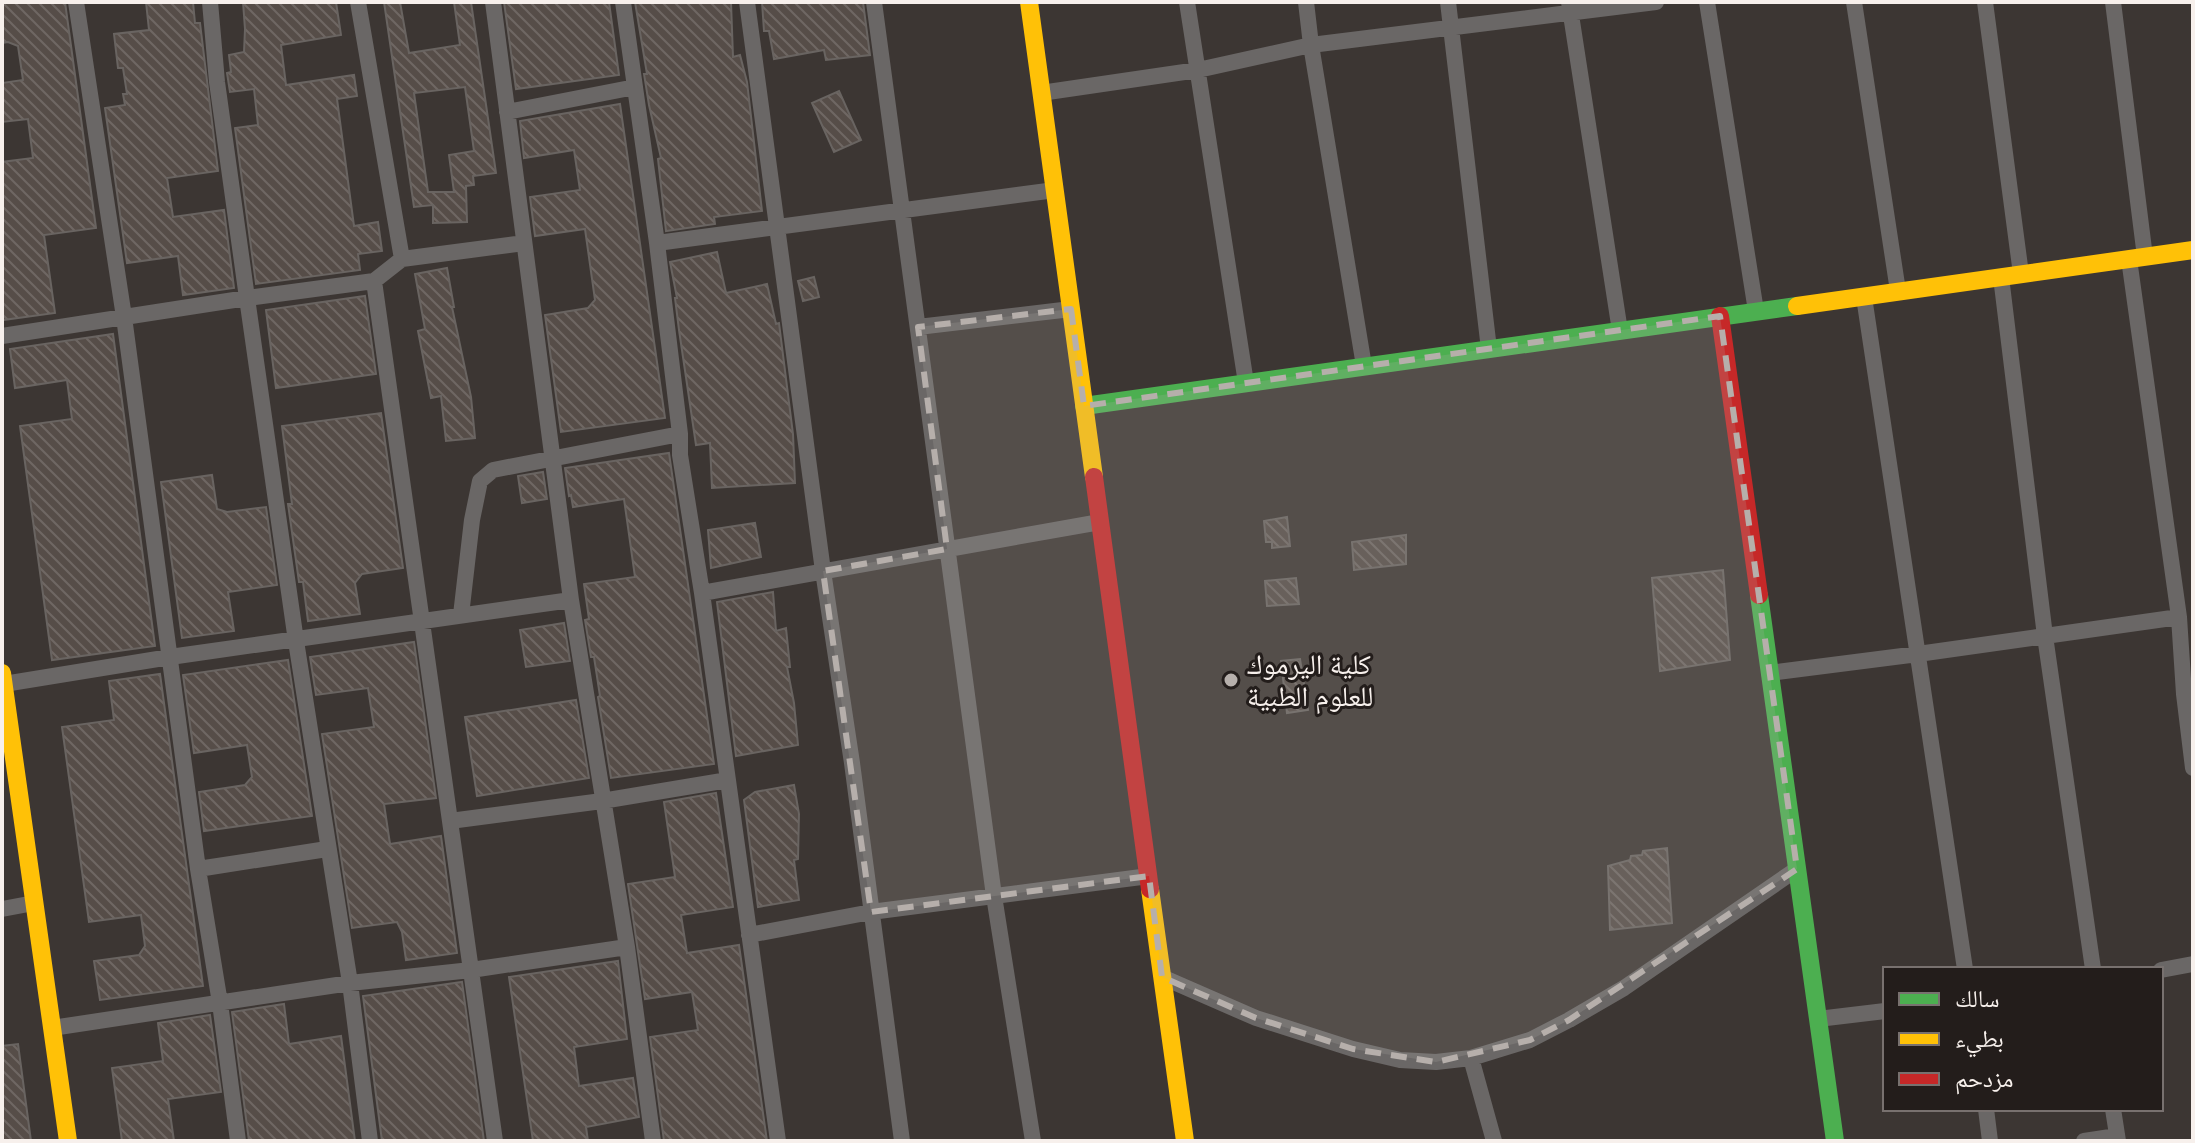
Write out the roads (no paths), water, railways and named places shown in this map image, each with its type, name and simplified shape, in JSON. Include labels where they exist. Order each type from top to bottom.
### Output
[{"type":"street","points":[[76,2],[124,317],[238,1141]]},
{"type":"street","points":[[210,2],[217,82],[247,298],[327,849],[350,983],[370,1141]]},
{"type":"street","points":[[358,2],[402,259]]},
{"type":"street","points":[[493,2],[571,600],[627,947],[653,1141]]},
{"type":"street","points":[[623,2],[657,243],[680,455],[778,1141]]},
{"type":"street","points":[[747,2],[902,1141]]},
{"type":"street","points":[[874,2],[994,896],[1033,1141]]},
{"type":"street","points":[[1029,2],[1185,1141]]},
{"type":"street","points":[[1187,2],[1246,383]]},
{"type":"street","points":[[1306,2],[1364,366]]},
{"type":"street","points":[[1448,2],[1489,349]]},
{"type":"street","points":[[1041,93],[1198,70],[1311,45],[1452,28],[1570,8],[1656,2]]},
{"type":"street","points":[[1707,2],[1756,311]]},
{"type":"street","points":[[1854,2],[1898,291]]},
{"type":"street","points":[[1985,2],[2021,274]]},
{"type":"street","points":[[2113,2],[2137,258],[2189,693],[2193,768]]},
{"type":"street","points":[[1570,8],[1620,331]]},
{"type":"street","points":[[507,112],[635,87]]},
{"type":"street","points":[[657,243],[1055,190]]},
{"type":"street","points":[[2,336],[374,281],[402,259],[524,243]]},
{"type":"street","points":[[1084,406],[2193,250]]},
{"type":"street","points":[[2001,277],[2045,636],[2093,967]]},
{"type":"street","points":[[374,281],[495,1141]]},
{"type":"street","points":[[1864,297],[1965,967]]},
{"type":"street","points":[[918,327],[1071,309]]},
{"type":"street","points":[[1720,316],[1835,1141]]},
{"type":"street","points":[[461,615],[472,520],[480,481],[493,470],[680,434]]},
{"type":"street","points":[[702,593],[1100,522]]},
{"type":"street","points":[[68,1141],[3,678],[296,641],[571,600]]},
{"type":"street","points":[[1769,673],[2179,617]]},
{"type":"street","points":[[450,821],[728,780]]},
{"type":"street","points":[[198,869],[327,849]]},
{"type":"street","points":[[1162,977],[1256,1018],[1353,1049],[1400,1060],[1436,1062],[1471,1058],[1530,1040],[1580,1014],[1624,988],[1797,869]]},
{"type":"street","points":[[749,935],[871,912],[1149,876]]},
{"type":"street","points":[[2,909],[34,903]]},
{"type":"street","points":[[52,1028],[350,983],[471,970],[627,947]]},
{"type":"street","points":[[2163,970],[2193,964]]},
{"type":"street","points":[[1818,1019],[1883,1011]]},
{"type":"street","points":[[1471,1058],[1494,1141]]},
{"type":"street","points":[[1986,1111],[1990,1141]]},
{"type":"street","points":[[2084,1141],[2117,1139],[2113,1111]]},
{"type":"place","name":"كلية اليرموك للعلوم الطبية","points":[[1231,680]]}]
